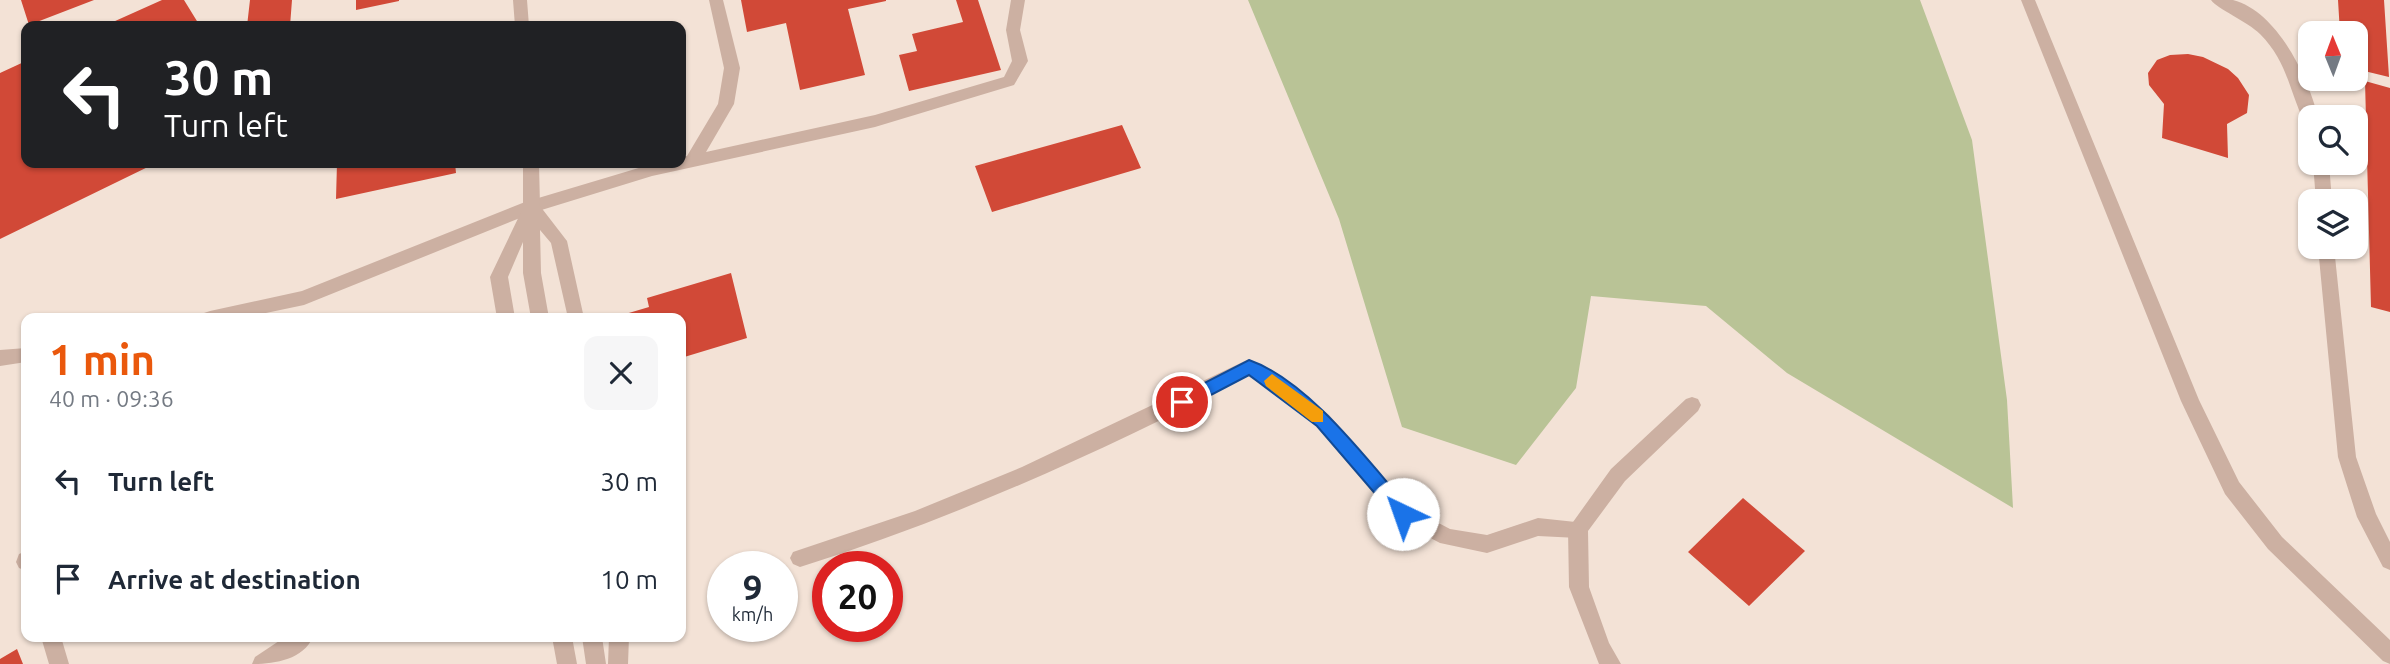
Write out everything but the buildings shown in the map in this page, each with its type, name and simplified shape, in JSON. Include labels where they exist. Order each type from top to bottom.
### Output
[{"type":"street","points":[[520,0],[522,21]]},
{"type":"street","points":[[692,162],[726,104],[733,68],[716,0]]},
{"type":"street","points":[[686,164],[875,121],[1009,82],[1020,61],[1013,30],[1018,0]]},
{"type":"street","points":[[2028,0],[2190,401],[2232,488],[2274,543],[2390,654]]},
{"type":"street","points":[[2218,0],[2229,4],[2269,33],[2289,57],[2307,105]]},
{"type":"street","points":[[531,168],[532,273],[539,313]]},
{"type":"street","points":[[234,313],[304,298],[531,207],[671,168]]},
{"type":"street","points":[[505,313],[499,276],[531,207]]},
{"type":"street","points":[[531,207],[559,241],[575,313]]},
{"type":"street","points":[[2327,259],[2347,457],[2367,517],[2390,561]]},
{"type":"street","points":[[0,358],[21,356]]},
{"type":"street","points":[[800,558],[888,532],[953,505],[1138,425],[1249,367],[1278,384],[1323,421],[1403,514],[1447,537],[1487,544],[1538,527],[1578,529]]},
{"type":"street","points":[[1611,664],[1601,648],[1580,587],[1578,529],[1618,475],[1692,405]]},
{"type":"street","points":[[53,642],[60,664]]},
{"type":"street","points":[[262,664],[295,642]]},
{"type":"street","points":[[563,642],[567,664]]},
{"type":"street","points":[[593,642],[596,664]]},
{"type":"street","points":[[618,664],[619,642]]},
{"type":"green space","points":[[1248,0],[1920,0],[1972,140],[2007,400],[2013,508],[1787,373],[1706,306],[1591,296],[1576,388],[1516,465],[1402,427],[1339,219]]},
{"type":"slow traffic","points":[[1272,381],[1318,417]]},
{"type":"route","points":[[1182,402],[1249,367],[1278,384],[1323,421],[1403,514]]}]
